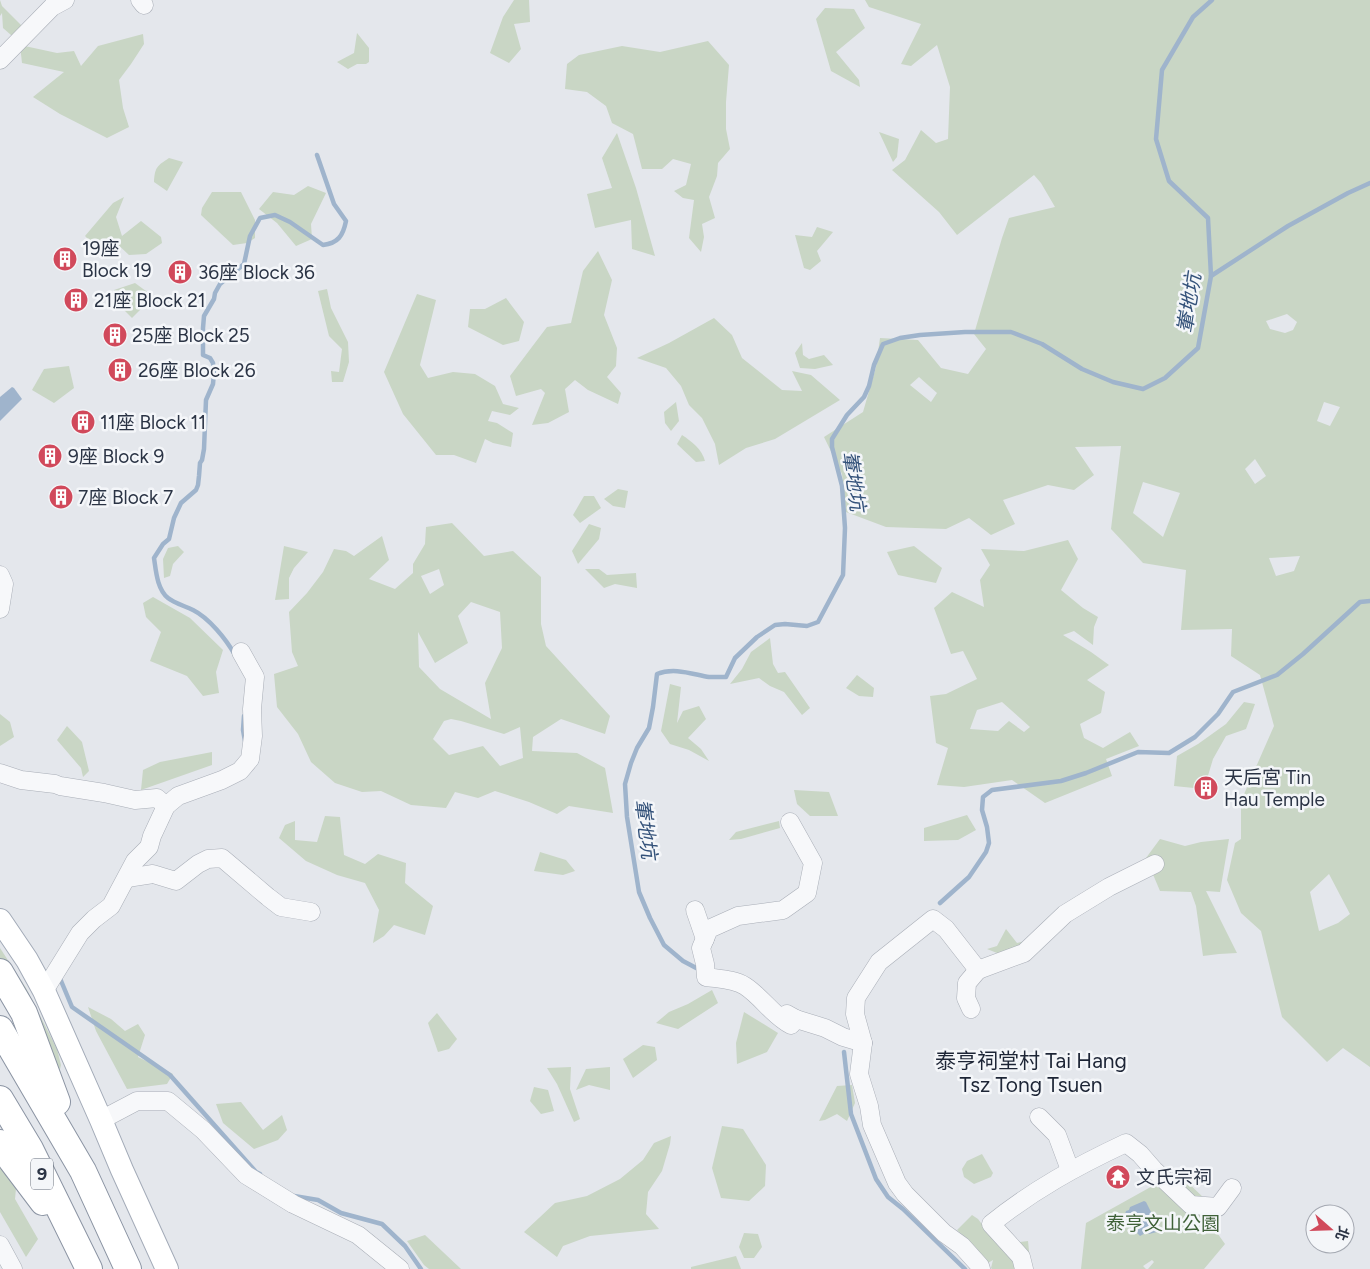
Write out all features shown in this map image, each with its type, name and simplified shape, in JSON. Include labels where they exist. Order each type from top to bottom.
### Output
[{"type":"highway","points":[[0,972],[24,1012],[83,1170]]},
{"type":"highway","name":"9","points":[[0,1029],[83,1170],[128,1269]]},
{"type":"highway","name":"9","points":[[0,1099],[30,1149],[85,1260]]},
{"type":"highway","points":[[0,1143],[85,1260]]},
{"type":"main road","points":[[0,920],[27,960],[53,978],[101,1120],[167,1269]]},
{"type":"street","points":[[0,60],[52,7],[65,0]]},
{"type":"street","points":[[0,575],[4,584],[0,609]]},
{"type":"street","points":[[0,773],[21,780],[55,784],[135,800],[163,803],[240,771],[250,759],[253,736],[252,709],[255,678],[241,652]]},
{"type":"street","points":[[53,978],[80,933],[111,906],[135,861],[149,847],[163,803]]},
{"type":"street","points":[[790,822],[813,863],[808,893],[783,910],[738,916],[709,929],[701,948],[706,977],[730,980],[745,986],[783,1021],[791,1025],[796,1019]]},
{"type":"street","points":[[127,878],[153,874],[176,881],[198,864],[208,859],[222,858],[281,907],[311,912]]},
{"type":"street","points":[[971,1009],[966,998],[967,983],[978,970],[1024,953],[1066,914],[1109,887],[1155,864]]},
{"type":"street","points":[[695,910],[705,938]]},
{"type":"street","points":[[978,970],[946,929],[933,919],[879,962],[856,998],[856,1014],[863,1043],[859,1074],[869,1106],[872,1125],[897,1183],[904,1194],[944,1233],[962,1246],[981,1269]]},
{"type":"street","points":[[770,1002],[796,1019],[863,1043]]},
{"type":"street","points":[[101,1120],[137,1101],[168,1101],[203,1130],[246,1174],[293,1204],[358,1235],[400,1269]]},
{"type":"street","points":[[1039,1117],[1057,1135],[1070,1170]]},
{"type":"street","points":[[1024,1269],[1021,1257],[991,1224],[1015,1205],[1070,1170],[1126,1143],[1140,1154],[1191,1205],[1218,1207],[1232,1188]]},
{"type":"street","points":[[0,1245],[13,1269]]},
{"type":"green space","points":[[0,0],[2,6],[25,29],[18,35],[11,35],[3,28],[2,13],[0,16]]},
{"type":"green space","points":[[514,0],[529,0],[530,22],[514,24],[521,49],[509,63],[490,53],[503,17]]},
{"type":"green space","points":[[865,0],[1370,0],[1370,1067],[1343,1048],[1327,1062],[1282,1017],[1261,931],[1241,913],[1227,880],[1235,843],[1241,839],[1241,801],[1274,726],[1260,675],[1231,656],[1232,629],[1181,630],[1186,570],[1143,563],[1111,529],[1121,446],[1075,447],[1094,475],[1074,490],[1048,485],[1003,500],[1015,524],[991,535],[969,518],[946,529],[886,527],[846,512],[842,474],[824,437],[863,412],[876,367],[880,338],[918,340],[941,368],[968,374],[986,349],[974,334],[1009,218],[1055,207],[1034,175],[957,235],[939,212],[892,170],[905,160],[921,130],[936,143],[948,139],[950,87],[937,45],[911,66],[901,64],[921,24],[869,7]],"holes":[[[1287,314],[1297,322],[1293,330],[1285,333],[1270,329],[1266,321]],[[919,377],[937,393],[931,402],[910,385]],[[1324,402],[1340,407],[1330,426],[1317,421]],[[1255,459],[1266,476],[1255,484],[1245,469]],[[1143,482],[1180,493],[1163,537],[1133,513]],[[1300,556],[1294,571],[1276,576],[1269,558]],[[1329,874],[1350,914],[1338,923],[1319,931],[1310,892]]]},
{"type":"green space","points":[[825,8],[854,9],[865,28],[836,52],[859,80],[860,87],[831,71],[816,19]]},
{"type":"green space","points":[[357,33],[369,48],[369,62],[357,64],[348,69],[337,62],[354,53]]},
{"type":"green space","points":[[143,34],[144,44],[119,80],[123,108],[129,127],[107,138],[60,114],[33,97],[64,72],[22,63],[20,45],[57,53],[74,51],[81,66],[98,46]]},
{"type":"green space","points":[[708,41],[729,65],[726,129],[730,149],[718,163],[717,176],[709,197],[715,218],[702,224],[704,237],[701,252],[689,238],[694,200],[683,198],[674,191],[686,185],[691,164],[673,159],[662,169],[642,169],[633,134],[612,123],[606,106],[587,92],[565,89],[567,64],[579,55],[622,46],[660,52]]},
{"type":"green space","points":[[879,132],[899,139],[897,157],[893,162]]},
{"type":"green space","points":[[617,133],[636,188],[655,256],[632,249],[631,220],[595,228],[587,194],[612,188],[602,158]]},
{"type":"green space","points":[[169,158],[183,162],[167,191],[154,182],[157,167]]},
{"type":"green space","points":[[308,186],[326,193],[311,224],[312,239],[296,246],[277,223],[259,209],[273,192],[294,195]]},
{"type":"green space","points":[[212,192],[241,192],[255,220],[255,238],[247,243],[233,245],[201,215],[202,208]]},
{"type":"green space","points":[[124,197],[116,217],[122,236],[141,221],[161,237],[162,243],[146,254],[129,255],[113,240],[97,248],[85,236],[113,203]]},
{"type":"green space","points":[[817,227],[833,232],[817,251],[821,261],[810,270],[804,268],[795,235],[812,237]]},
{"type":"green space","points":[[598,251],[612,280],[604,315],[617,348],[616,366],[607,377],[621,393],[618,404],[588,390],[575,380],[565,389],[569,412],[548,423],[532,425],[545,393],[541,389],[516,396],[510,376],[547,327],[571,323],[583,271]]},
{"type":"green space","points":[[135,283],[150,294],[142,308],[132,318],[115,301],[114,290]]},
{"type":"green space","points":[[327,289],[331,308],[348,342],[349,362],[343,382],[332,382],[331,371],[339,372],[342,349],[329,336],[318,291]]},
{"type":"green space","points":[[417,294],[436,300],[420,365],[428,378],[453,372],[475,374],[495,386],[503,404],[519,408],[510,415],[492,411],[488,421],[497,423],[513,433],[511,447],[485,439],[476,463],[454,455],[436,455],[403,414],[384,372]]},
{"type":"green space","points":[[506,298],[524,322],[519,341],[503,345],[468,327],[470,309],[485,309]]},
{"type":"green space","points":[[714,318],[732,335],[742,358],[782,390],[802,391],[792,371],[811,375],[840,400],[775,439],[746,448],[719,465],[715,444],[702,418],[689,405],[681,386],[666,368],[637,358]]},
{"type":"green space","points":[[802,343],[803,355],[809,359],[824,355],[833,365],[815,369],[800,368],[795,353]]},
{"type":"green space","points":[[69,366],[74,388],[54,403],[32,390],[44,369]]},
{"type":"green space","points":[[676,402],[679,421],[671,431],[665,423],[664,412]]},
{"type":"green space","points":[[682,435],[699,449],[705,461],[696,462],[677,444]]},
{"type":"green space","points":[[618,489],[628,491],[625,508],[613,506],[604,499]]},
{"type":"green space","points":[[584,496],[594,496],[601,508],[580,523],[573,515]]},
{"type":"green space","points":[[452,523],[484,556],[513,551],[541,577],[541,624],[546,646],[610,716],[605,734],[561,719],[533,737],[532,751],[577,753],[605,768],[613,813],[569,806],[557,814],[529,802],[495,791],[478,798],[455,792],[446,808],[411,805],[381,791],[362,792],[335,783],[311,762],[298,734],[277,707],[274,674],[298,666],[292,652],[289,612],[323,572],[334,549],[346,551],[354,556],[382,536],[389,560],[369,579],[395,589],[413,573],[413,564],[425,544],[426,527]],"holes":[[[439,569],[444,585],[430,594],[421,576]],[[471,602],[500,612],[502,648],[485,683],[491,719],[440,689],[419,667],[418,632],[435,663],[468,643],[458,616]],[[451,719],[461,721],[504,734],[520,727],[523,758],[500,766],[483,746],[449,755],[433,739],[444,721]]]},
{"type":"green space","points":[[589,524],[601,528],[599,539],[578,564],[572,551]]},
{"type":"green space","points":[[1068,540],[1078,559],[1061,590],[1083,608],[1098,617],[1094,627],[1093,645],[1074,631],[1063,635],[1109,665],[1087,680],[1105,692],[1101,713],[1080,724],[1084,738],[1103,748],[1130,732],[1139,746],[1106,759],[1112,776],[1045,803],[1012,780],[964,787],[937,785],[948,748],[936,743],[930,696],[946,694],[977,679],[963,651],[951,654],[934,608],[952,592],[984,607],[980,580],[990,565],[981,549],[1024,551]],"holes":[[[1002,702],[1030,727],[1024,732],[1009,721],[998,731],[970,729],[977,710]]]},
{"type":"green space","points":[[178,546],[184,552],[173,564],[170,576],[164,578],[163,559],[168,548]]},
{"type":"green space","points":[[284,546],[308,552],[294,568],[289,578],[289,599],[275,600]]},
{"type":"green space","points":[[914,546],[942,568],[936,583],[898,575],[887,552]]},
{"type":"green space","points":[[585,569],[599,569],[607,575],[636,573],[637,588],[615,584],[604,588]]},
{"type":"green space","points":[[153,597],[190,618],[223,650],[216,672],[219,693],[203,696],[187,676],[150,661],[161,632],[146,617],[143,603]]},
{"type":"green space","points":[[770,638],[773,664],[778,673],[785,672],[810,708],[802,715],[784,692],[770,686],[759,678],[730,684],[742,669],[751,652]]},
{"type":"green space","points":[[857,675],[874,688],[873,697],[859,696],[846,688]]},
{"type":"green space","points":[[670,684],[681,687],[677,723],[683,711],[699,706],[706,719],[688,738],[701,749],[709,761],[689,750],[670,744],[661,731]]},
{"type":"green space","points":[[1244,702],[1255,704],[1246,729],[1226,736],[1213,759],[1204,789],[1174,786],[1177,756],[1226,724]]},
{"type":"green space","points":[[0,714],[10,722],[14,737],[0,746]]},
{"type":"green space","points":[[67,726],[82,742],[89,771],[83,777],[81,768],[57,740]]},
{"type":"green space","points":[[212,752],[212,765],[141,790],[143,770],[160,762]]},
{"type":"green space","points":[[794,790],[829,792],[838,816],[810,816],[797,804]]},
{"type":"green space","points":[[967,815],[976,830],[958,840],[924,841],[924,828]]},
{"type":"green space","points":[[325,816],[340,817],[344,855],[365,864],[378,854],[406,863],[405,883],[433,906],[425,935],[394,925],[384,936],[373,943],[379,910],[365,883],[337,875],[306,861],[279,838],[285,825],[295,821],[295,840],[317,842]]},
{"type":"green space","points":[[779,821],[780,828],[741,839],[729,840],[736,832]]},
{"type":"green space","points":[[1160,839],[1185,846],[1229,839],[1220,892],[1206,891],[1237,953],[1203,956],[1196,906],[1191,892],[1160,891],[1146,858]]},
{"type":"green space","points":[[540,852],[566,860],[575,871],[563,875],[534,871]]},
{"type":"green space","points":[[1006,929],[1017,943],[1025,941],[1030,959],[997,953],[987,949],[997,946]]},
{"type":"green space","points":[[0,948],[26,988],[57,1049],[61,1065],[57,1081],[0,966]]},
{"type":"green space","points":[[712,990],[718,1003],[678,1029],[656,1023],[669,1012],[688,1004]]},
{"type":"green space","points":[[88,1007],[111,1019],[125,1031],[138,1024],[145,1035],[138,1057],[173,1074],[167,1084],[127,1089],[96,1031]]},
{"type":"green space","points":[[744,1012],[778,1033],[767,1052],[737,1064],[736,1043]]},
{"type":"green space","points":[[437,1013],[457,1039],[449,1049],[438,1052],[428,1023]]},
{"type":"green space","points":[[643,1045],[655,1047],[657,1060],[633,1078],[623,1059]]},
{"type":"green space","points":[[571,1067],[570,1089],[580,1119],[574,1122],[557,1084],[547,1068]]},
{"type":"green space","points":[[610,1067],[610,1090],[589,1085],[576,1090],[586,1069]]},
{"type":"green space","points":[[852,1085],[855,1103],[847,1121],[837,1114],[819,1121],[837,1086]]},
{"type":"green space","points":[[534,1087],[548,1090],[554,1111],[541,1114],[530,1101]]},
{"type":"green space","points":[[241,1102],[263,1130],[282,1115],[287,1130],[278,1140],[254,1149],[223,1123],[216,1104]]},
{"type":"green space","points":[[722,1126],[743,1129],[766,1165],[765,1186],[749,1201],[721,1198],[712,1168]]},
{"type":"green space","points":[[671,1136],[662,1171],[648,1192],[646,1214],[659,1229],[590,1236],[563,1246],[557,1257],[524,1232],[555,1203],[587,1196],[620,1179],[643,1160],[654,1143]]},
{"type":"green space","points":[[982,1154],[993,1173],[991,1177],[974,1184],[964,1177],[962,1169],[967,1161]]},
{"type":"green space","points":[[0,1163],[17,1178],[15,1199],[38,1239],[26,1257],[0,1212]]},
{"type":"green space","name":"泰亨文山公園","points":[[1174,1174],[1178,1179],[1181,1176],[1206,1200],[1200,1209],[1225,1244],[1204,1269],[1148,1269],[1154,1262],[1152,1260],[1143,1266],[1146,1269],[1081,1269],[1086,1223]]},
{"type":"green space","points":[[972,1215],[978,1219],[1000,1248],[1013,1243],[1028,1241],[1030,1261],[1014,1269],[992,1269],[993,1260],[988,1263],[957,1230]]},
{"type":"green space","points":[[744,1233],[758,1234],[762,1247],[754,1258],[744,1258],[739,1247]]},
{"type":"green space","points":[[425,1235],[461,1269],[429,1269],[424,1265],[407,1241]]},
{"type":"green space","points":[[736,1256],[741,1269],[691,1269],[691,1267]]},
{"type":"water","points":[[12,387],[22,399],[0,421],[0,397]]},
{"type":"water","points":[[1144,1201],[1156,1222],[1158,1230],[1149,1234],[1147,1232],[1140,1236],[1125,1214],[1130,1207]]},
{"type":"waterway","name":"輋地坑","points":[[700,970],[683,961],[664,945],[650,918],[639,892],[627,817],[625,784],[637,748],[649,728],[657,674],[676,671],[709,677],[726,677],[735,658],[757,637],[775,625],[807,626],[818,622],[843,575],[845,528],[842,486],[832,447],[832,439],[847,415],[864,397],[883,344],[900,338],[920,335],[965,332],[1011,332],[1042,344],[1082,369],[1113,382],[1143,389],[1165,378],[1198,348],[1211,276],[1208,218],[1169,181],[1156,139],[1162,70],[1193,17],[1212,0]]},
{"type":"waterway","points":[[235,655],[227,642],[205,618],[193,610],[170,600],[164,594],[158,580],[154,558],[163,544],[169,539],[174,518],[181,503],[196,490],[198,485],[200,463],[204,449],[206,400],[213,384],[214,372],[213,363],[210,358],[203,355],[204,316],[220,284],[244,264],[250,236],[260,218],[275,215],[290,222],[323,245],[332,243],[339,238],[343,231],[346,221],[334,204],[317,155]]},
{"type":"waterway","points":[[1211,276],[1288,226],[1370,183]]},
{"type":"waterway","points":[[940,903],[969,877],[986,852],[989,843],[982,810],[983,797],[992,790],[1061,781],[1138,752],[1169,753],[1195,737],[1218,714],[1233,692],[1277,675],[1360,602],[1370,601]]},
{"type":"waterway","points":[[244,716],[243,730],[245,741]]},
{"type":"waterway","points":[[59,976],[72,1007],[170,1075],[256,1172],[260,1174]]},
{"type":"waterway","points":[[844,1052],[851,1114],[876,1179],[888,1197],[965,1269]]},
{"type":"waterway","points":[[294,1196],[318,1200],[341,1213],[382,1224],[405,1246],[421,1269]]},
{"type":"place","name":"19座 Block 19","points":[[65,259]]},
{"type":"place","name":"36座 Block 36","points":[[180,272]]},
{"type":"place","name":"21座 Block 21","points":[[76,300]]},
{"type":"place","name":"25座 Block 25","points":[[115,335]]},
{"type":"place","name":"26座 Block 26","points":[[120,370]]},
{"type":"place","name":"11座 Block 11","points":[[83,422]]},
{"type":"place","name":"9座 Block 9","points":[[50,456]]},
{"type":"place","name":"7座 Block 7","points":[[61,497]]},
{"type":"place","name":"天后宮 Tin Hau Temple","points":[[1206,788]]},
{"type":"place","name":"文氏宗祠","points":[[1118,1177]]},
{"type":"district","name":"泰亨祠堂村 Tai Hang Tsz Tong Tsuen","points":[[1031,1072]]}]
